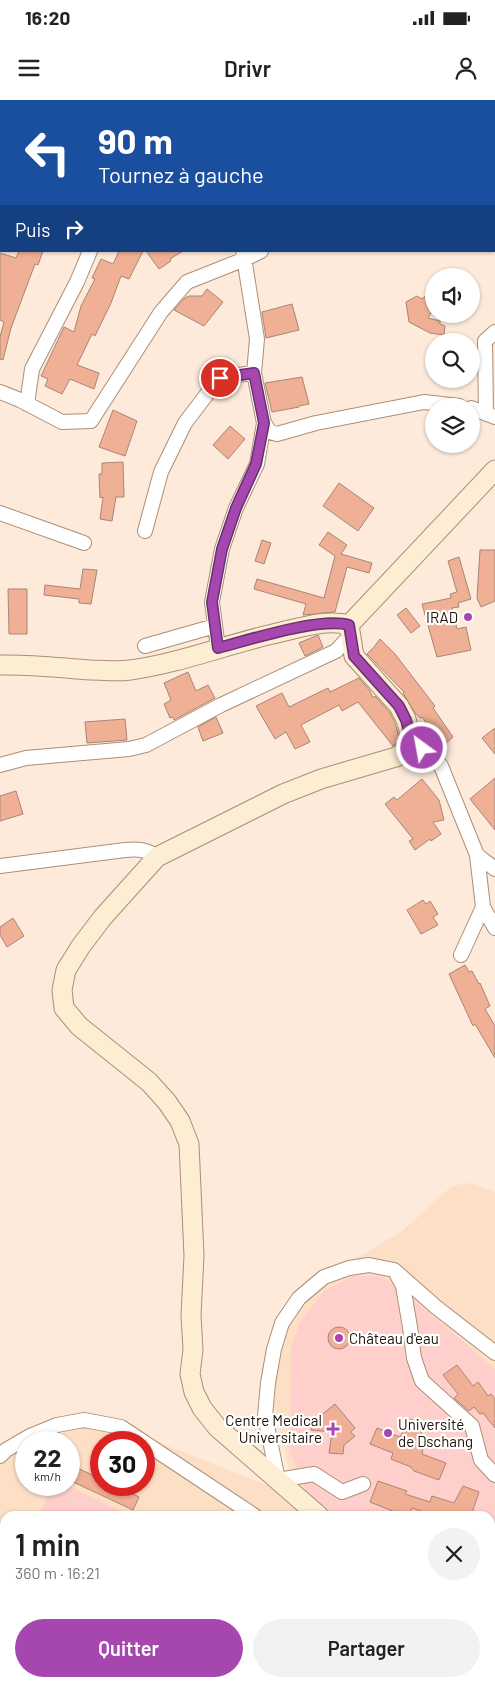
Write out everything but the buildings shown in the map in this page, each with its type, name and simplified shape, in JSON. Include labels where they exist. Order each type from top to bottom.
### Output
[{"type":"street","points":[[27,404],[32,369],[77,282],[90,252]]},
{"type":"street","points":[[0,392],[62,422],[91,421],[161,312],[187,282],[244,255],[257,252]]},
{"type":"street","points":[[218,648],[212,602],[222,549],[236,508],[256,464],[264,423],[254,373],[257,339],[244,255]]},
{"type":"street","points":[[490,415],[485,342],[495,332]]},
{"type":"street","points":[[145,532],[161,472],[186,423],[220,378],[254,373]]},
{"type":"street","points":[[264,423],[270,432],[277,434],[316,423],[425,402]]},
{"type":"street","points":[[0,765],[26,758],[129,749],[146,745],[221,705],[336,651],[349,631],[495,470]]},
{"type":"street","points":[[0,513],[84,544]]},
{"type":"street","points":[[0,665],[20,664],[109,671],[129,670],[268,635],[322,623],[339,622],[349,631],[354,656],[399,706],[406,720],[412,742],[409,749],[396,757],[321,778],[283,794],[156,857],[103,917],[81,946],[66,970],[62,990],[64,1008],[78,1026],[149,1082],[167,1102],[180,1121],[189,1144],[194,1256],[191,1315],[193,1350],[190,1374],[194,1392],[202,1408],[217,1427],[313,1511]]},
{"type":"street","points":[[145,646],[215,626]]},
{"type":"street","points":[[412,742],[432,755],[441,766],[477,855],[484,907],[495,928]]},
{"type":"street","points":[[0,866],[140,849],[152,853],[156,857]]},
{"type":"street","points":[[477,855],[495,869]]},
{"type":"street","points":[[461,955],[484,907]]},
{"type":"street","points":[[278,1480],[265,1416],[274,1349],[282,1323],[299,1298],[324,1277],[349,1268],[369,1265],[394,1270],[436,1307],[495,1353]]},
{"type":"street","points":[[394,1270],[403,1286],[414,1358],[422,1380],[472,1426],[481,1460],[495,1477]]},
{"type":"street","points":[[0,1456],[6,1450],[30,1436],[57,1425],[84,1420],[121,1427],[247,1511]]},
{"type":"street","points":[[278,1480],[314,1474],[342,1492],[363,1484]]},
{"type":"shaded area","name":"Université de Dschang","points":[[469,1183],[495,1192],[495,1511],[0,1511],[0,1464],[15,1452],[15,1496],[80,1496],[80,1431],[60,1431],[86,1423],[122,1428],[130,1431],[90,1431],[90,1496],[155,1496],[155,1441],[295,1496],[273,1401],[280,1341],[303,1297],[341,1267],[401,1232],[452,1186]]},
{"type":"shaded area","points":[[353,1276],[380,1276],[405,1292],[495,1369],[495,1511],[330,1511],[307,1494],[290,1453],[291,1349],[300,1322],[324,1291]]},
{"type":"shaded area","points":[[80,1491],[120,1511],[41,1511],[47,1496],[80,1496]]},
{"type":"place","name":"IRAD","points":[[468,617]]},
{"type":"place","name":"Château d'eau","points":[[339,1338]]},
{"type":"place","name":"Centre Medical Universitaire","points":[[333,1429]]},
{"type":"place","name":"Université de Dschang","points":[[388,1433]]},
{"type":"route","points":[[220,378],[254,373],[264,423],[256,464],[236,508],[222,549],[212,602],[218,648],[322,623],[339,622],[349,625],[354,656],[399,706],[406,720],[412,742],[422,748]]}]
